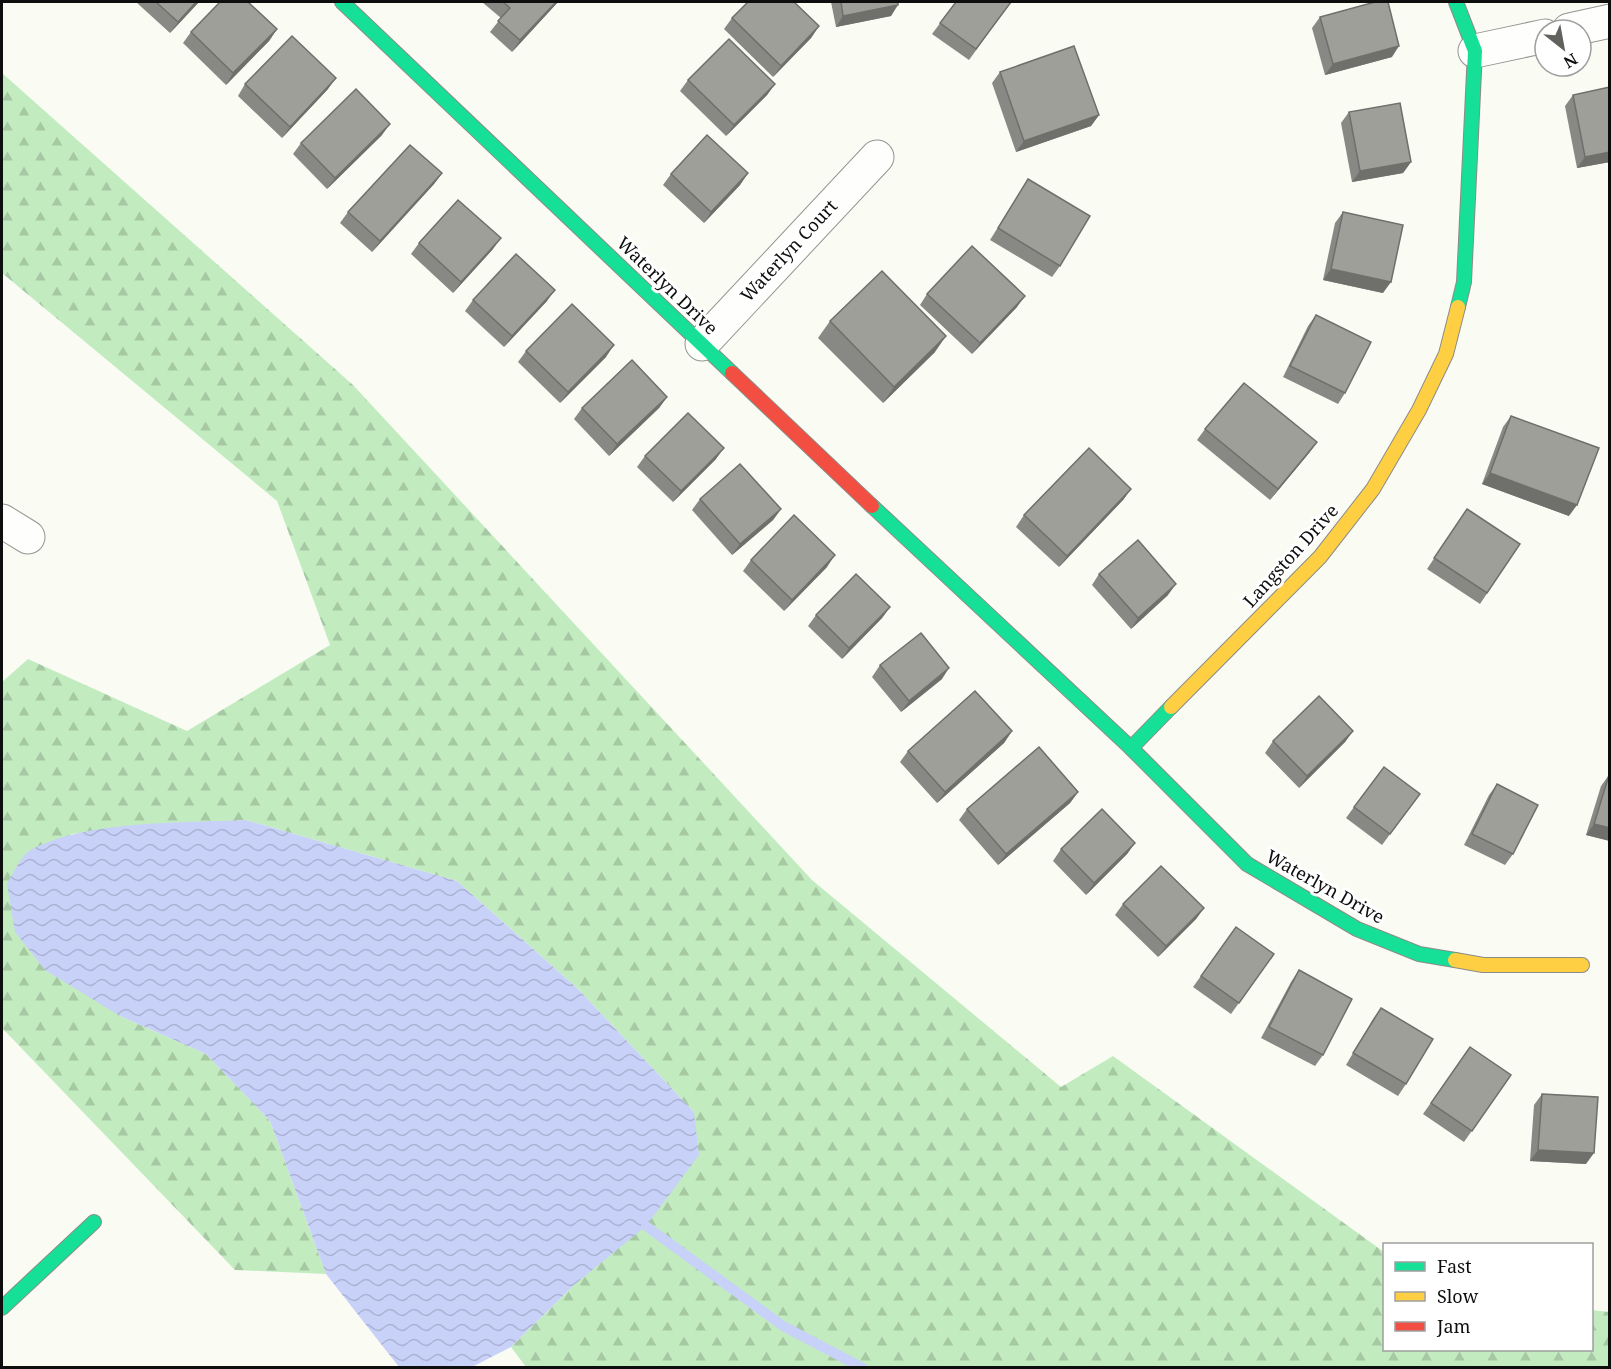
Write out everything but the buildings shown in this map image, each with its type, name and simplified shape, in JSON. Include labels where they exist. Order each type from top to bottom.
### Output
[{"type":"street","name":"Waterlyn Drive","points":[[342,2],[967,597],[1131,748],[1246,864],[1357,929],[1419,954],[1483,965],[1582,965]]},
{"type":"street","name":"Langston Drive","points":[[1131,748],[1320,557],[1373,489],[1419,410],[1446,354],[1464,282],[1475,51],[1456,2]]},
{"type":"street","points":[[1593,25],[1610,21]]},
{"type":"street","points":[[1475,51],[1533,39]]},
{"type":"street","name":"Waterlyn Court","points":[[702,344],[877,157]]},
{"type":"street","points":[[2,1308],[94,1222]]},
{"type":"green space","points":[[2,73],[353,385],[812,880],[1061,1087],[1113,1056],[1383,1251],[1383,1351],[1593,1351],[1593,1310],[1609,1312],[1609,1367],[526,1367],[511,1347],[574,1285],[694,1112],[577,988],[457,881],[246,820],[149,825],[71,834],[120,1016],[206,1054],[270,1121],[326,1274],[235,1270],[2,1028],[2,682],[28,659],[187,731],[330,645],[277,501],[2,273]]},
{"type":"water","points":[[246,820],[457,881],[577,988],[694,1112],[699,1155],[646,1226],[574,1285],[511,1347],[472,1367],[399,1367],[326,1274],[270,1121],[206,1054],[120,1016],[45,970],[15,932],[7,884],[21,860],[31,850],[53,840],[106,828]]},
{"type":"waterway","points":[[646,1226],[783,1326],[863,1368]]},
{"type":"traffic: fast","points":[[342,2],[732,373]]},
{"type":"traffic: fast","points":[[1456,2],[1475,51],[1464,282],[1458,307]]},
{"type":"traffic: fast","points":[[872,506],[1131,748],[1171,707]]},
{"type":"traffic: fast","points":[[1131,748],[1247,864],[1357,929],[1419,954],[1455,960]]},
{"type":"traffic: fast","points":[[2,1308],[94,1222]]},
{"type":"traffic: slow","points":[[1171,707],[1320,557],[1373,489],[1419,410],[1446,354],[1458,307]]},
{"type":"traffic: slow","points":[[1455,960],[1483,965],[1582,965]]},
{"type":"traffic: jam","points":[[732,373],[872,506]]}]
